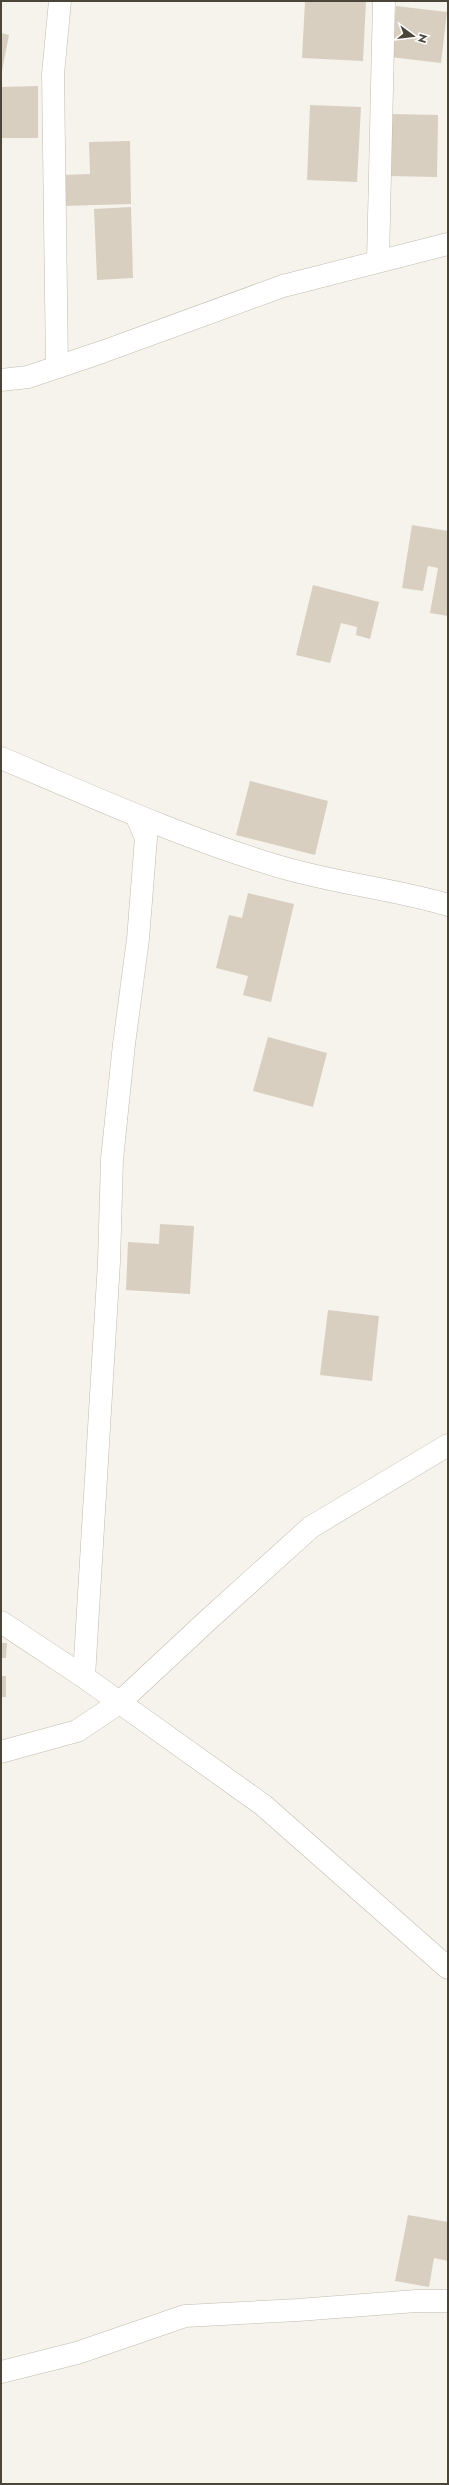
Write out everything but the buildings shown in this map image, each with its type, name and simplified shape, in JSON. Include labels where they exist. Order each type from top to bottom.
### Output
[{"type":"street","points":[[57,367],[53,74],[60,1]]},
{"type":"street","points":[[378,261],[384,1]]},
{"type":"street","points":[[1,380],[28,377],[177,326],[283,286],[448,244]]},
{"type":"street","points":[[1,758],[136,815],[274,865],[341,883],[414,895],[448,904]]},
{"type":"street","points":[[84,1677],[109,1262],[112,1159],[124,1044],[138,939],[146,838],[136,815]]},
{"type":"street","points":[[1,1752],[77,1731],[119,1703],[311,1527],[448,1445]]},
{"type":"street","points":[[1,1622],[84,1677],[263,1805],[448,1968]]},
{"type":"street","points":[[1,2372],[77,2353],[184,2316],[298,2310],[416,2301],[448,2301]]}]
